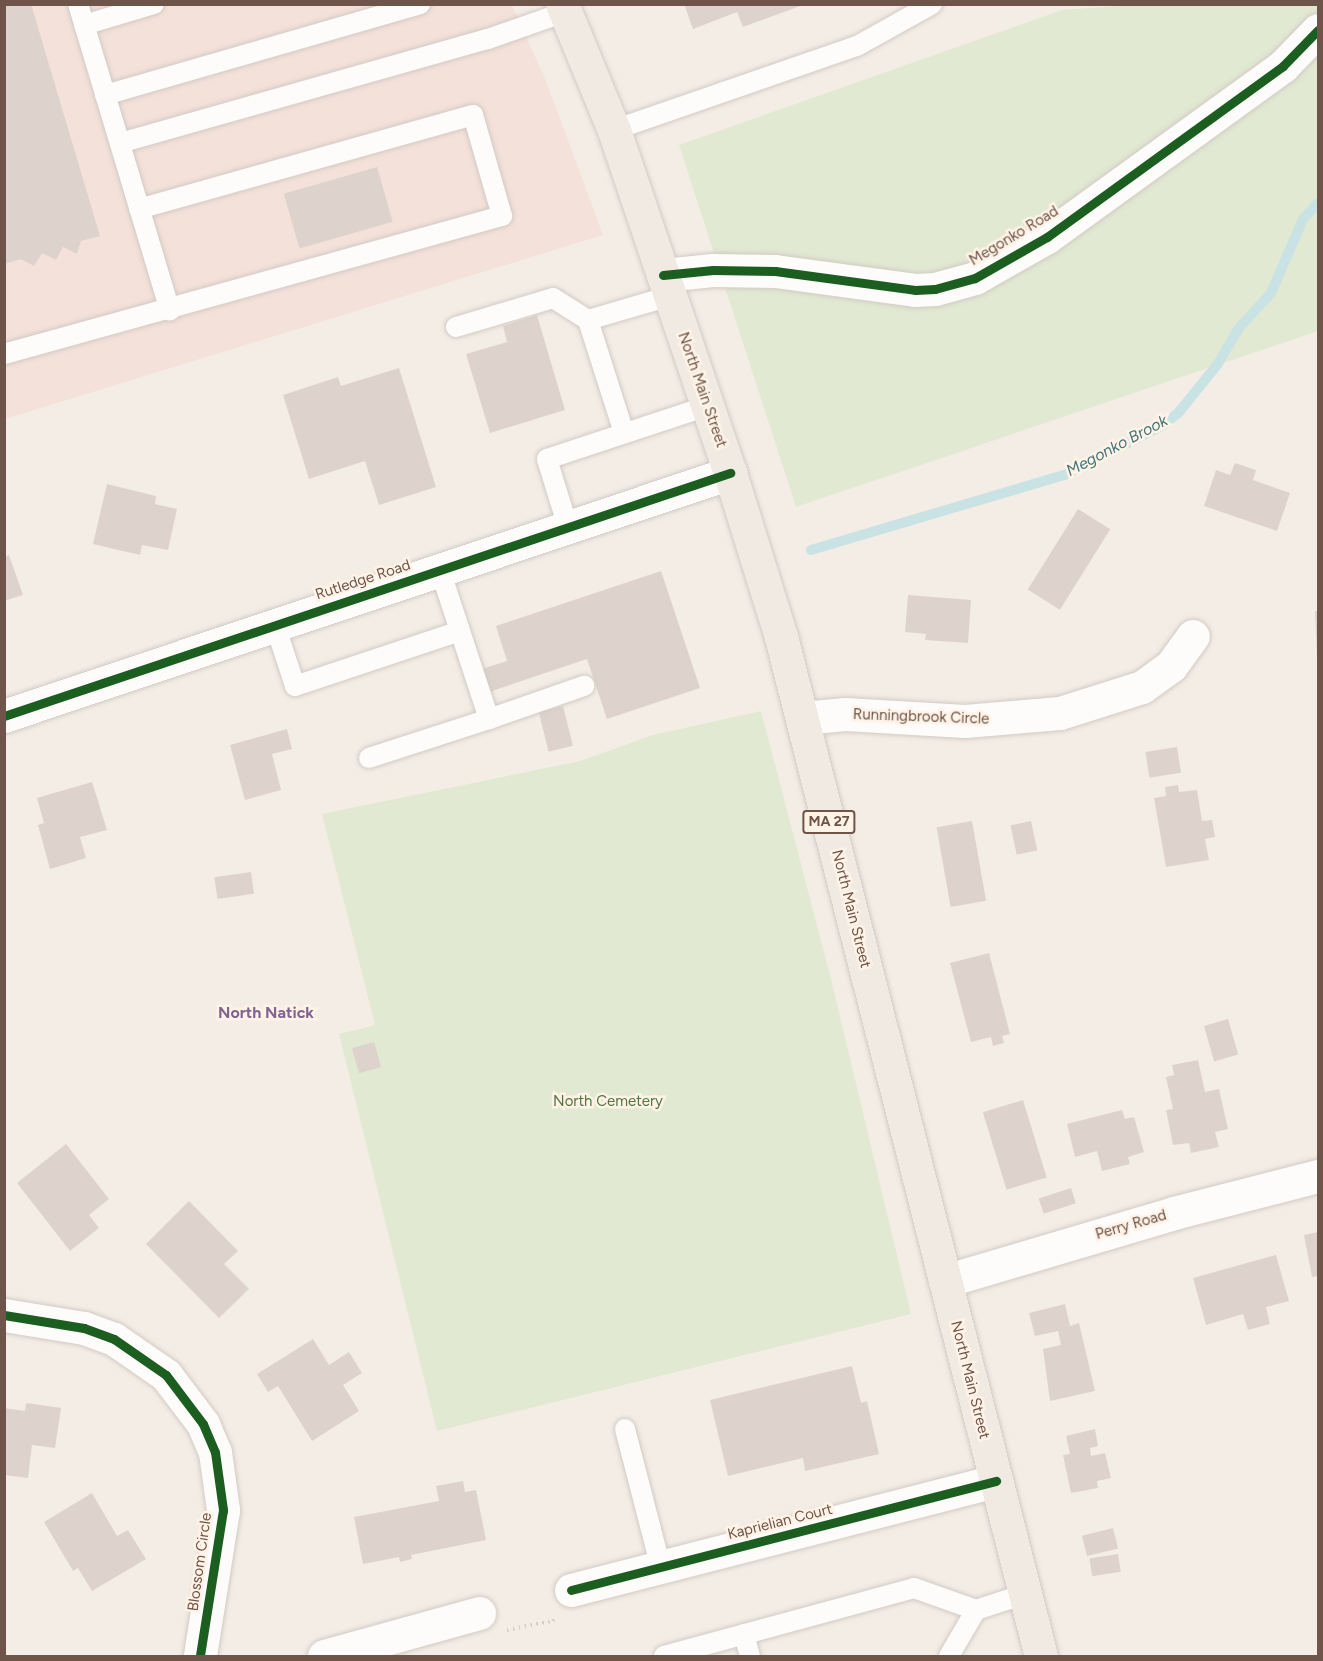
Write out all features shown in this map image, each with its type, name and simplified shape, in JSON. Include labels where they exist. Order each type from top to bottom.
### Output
[{"type":"main road","name":"North Main Street","points":[[563,8],[614,130],[730,472],[803,718],[1041,1656]]},
{"type":"street","name":"Megonko Road","points":[[667,286],[713,270],[775,271],[915,290],[935,290],[975,278],[1047,237],[1283,66],[1318,33]]},
{"type":"street","name":"Rutledge Road","points":[[4,716],[730,472]]},
{"type":"street","name":"Runningbrook Circle","points":[[803,718],[844,714],[965,721],[1060,713],[1119,698],[1142,687],[1171,666],[1193,636]]},
{"type":"street","name":"Perry Road","points":[[945,1281],[1174,1213],[1318,1176]]},
{"type":"street","name":"Blossom Circle","points":[[4,1315],[84,1328],[114,1339],[166,1375],[203,1424],[215,1452],[223,1510],[200,1656]]},
{"type":"street","name":"Kaprielian Court","points":[[571,1590],[996,1481]]},
{"type":"street","points":[[324,1656],[478,1613]]},
{"type":"lane","points":[[78,4],[170,311]]},
{"type":"lane","points":[[84,25],[154,4]]},
{"type":"lane","points":[[105,94],[420,4]]},
{"type":"lane","points":[[614,130],[857,46],[932,4]]},
{"type":"lane","points":[[120,143],[488,39],[563,8]]},
{"type":"lane","points":[[4,354],[170,311],[502,216],[473,116],[139,209]]},
{"type":"lane","points":[[588,320],[667,286]]},
{"type":"lane","points":[[456,327],[553,298],[588,320],[624,433]]},
{"type":"lane","points":[[568,527],[547,459],[707,406]]},
{"type":"lane","points":[[440,570],[489,719]]},
{"type":"lane","points":[[275,625],[295,686],[460,631]]},
{"type":"lane","points":[[369,758],[584,686]]},
{"type":"lane","points":[[625,1429],[662,1568]]},
{"type":"lane","points":[[664,1656],[914,1588],[976,1610],[1025,1594]]},
{"type":"lane","points":[[949,1656],[976,1610]]},
{"type":"lane","points":[[744,1634],[750,1656]]},
{"type":"path","points":[[478,1613],[510,1632],[553,1621],[571,1590]]},
{"type":"shaded area","points":[[5,5],[512,5],[546,81],[603,235],[5,419]]},
{"type":"green space","points":[[1143,4],[1318,5],[1318,331],[796,507],[679,145],[1062,10]]},
{"type":"green space","name":"North Cemetery","points":[[761,711],[832,983],[911,1314],[437,1431],[339,1034],[375,1025],[322,814],[580,761],[653,735]]},
{"type":"building","points":[[4,4],[31,4],[100,236],[81,241],[77,254],[63,247],[56,260],[42,253],[34,266],[21,259],[4,264]]},
{"type":"building","points":[[684,4],[803,5],[743,27],[737,12],[693,29]]},
{"type":"building","points":[[377,167],[393,222],[299,249],[284,194]]},
{"type":"building","points":[[537,315],[565,410],[490,433],[466,354],[507,342],[503,326]]},
{"type":"building","points":[[399,368],[436,487],[379,505],[365,461],[309,479],[283,395],[338,377],[341,386]]},
{"type":"building","points":[[1235,463],[1256,470],[1253,480],[1290,493],[1277,531],[1204,506],[1216,470],[1230,475]]},
{"type":"building","points":[[107,484],[156,496],[155,504],[177,509],[168,550],[142,545],[140,555],[93,544]]},
{"type":"building","points":[[1078,509],[1110,529],[1060,610],[1028,590]]},
{"type":"building","points":[[9,555],[23,595],[4,601],[4,557]]},
{"type":"building","points":[[661,571],[700,688],[607,719],[587,659],[489,692],[482,669],[507,661],[496,626]]},
{"type":"building","points":[[908,595],[971,600],[968,643],[925,640],[926,634],[905,632]]},
{"type":"building","points":[[1315,611],[1318,611],[1318,655],[1317,655]]},
{"type":"building","points":[[563,706],[573,746],[549,752],[539,712]]},
{"type":"building","points":[[287,729],[292,749],[272,754],[281,790],[245,800],[230,745]]},
{"type":"building","points":[[1177,747],[1181,773],[1149,778],[1145,752]]},
{"type":"building","points":[[92,782],[107,830],[80,837],[86,858],[50,869],[38,825],[44,823],[37,798]]},
{"type":"building","points":[[1178,785],[1179,792],[1197,790],[1202,821],[1212,820],[1215,837],[1205,839],[1209,860],[1166,867],[1154,798],[1166,796],[1165,787]]},
{"type":"building","points":[[972,821],[986,901],[951,907],[937,827]]},
{"type":"building","points":[[1031,821],[1037,850],[1017,855],[1010,825]]},
{"type":"building","points":[[251,872],[254,894],[217,899],[214,877]]},
{"type":"building","points":[[989,953],[1010,1034],[1002,1036],[1004,1043],[993,1046],[991,1037],[971,1042],[950,963]]},
{"type":"building","points":[[1228,1019],[1238,1055],[1214,1061],[1204,1026]]},
{"type":"building","points":[[374,1042],[381,1067],[359,1073],[352,1048]]},
{"type":"building","points":[[1198,1060],[1205,1092],[1219,1089],[1228,1129],[1215,1132],[1219,1147],[1191,1153],[1189,1143],[1173,1145],[1166,1110],[1173,1109],[1166,1077],[1174,1075],[1172,1065]]},
{"type":"building","points":[[1023,1100],[1047,1177],[1007,1190],[983,1112]]},
{"type":"building","points":[[1122,1110],[1125,1119],[1134,1117],[1144,1152],[1128,1157],[1130,1164],[1102,1171],[1097,1151],[1075,1157],[1067,1124]]},
{"type":"building","points":[[66,1144],[109,1199],[89,1215],[99,1228],[70,1251],[17,1183]]},
{"type":"building","points":[[1071,1188],[1076,1203],[1044,1214],[1039,1199]]},
{"type":"building","points":[[189,1201],[238,1251],[224,1264],[249,1289],[219,1318],[146,1244]]},
{"type":"building","points":[[1318,1232],[1318,1276],[1312,1277],[1304,1235]]},
{"type":"building","points":[[1276,1255],[1289,1301],[1266,1307],[1270,1324],[1248,1330],[1243,1314],[1206,1325],[1193,1278]]},
{"type":"building","points":[[1065,1304],[1070,1326],[1079,1323],[1095,1391],[1050,1401],[1043,1349],[1061,1345],[1058,1331],[1035,1336],[1029,1313]]},
{"type":"building","points":[[313,1339],[329,1365],[349,1352],[362,1373],[343,1385],[359,1411],[312,1441],[278,1386],[268,1392],[257,1374]]},
{"type":"building","points":[[852,1366],[861,1403],[867,1401],[879,1454],[805,1471],[803,1458],[728,1476],[710,1400]]},
{"type":"building","points":[[26,1403],[61,1408],[55,1448],[32,1445],[28,1478],[4,1475],[4,1408],[25,1411]]},
{"type":"building","points":[[1095,1429],[1098,1446],[1090,1448],[1091,1456],[1105,1453],[1111,1478],[1097,1481],[1098,1488],[1071,1493],[1063,1455],[1070,1454],[1066,1436]]},
{"type":"building","points":[[463,1481],[465,1492],[476,1490],[486,1540],[411,1555],[412,1559],[400,1562],[399,1557],[363,1564],[354,1517],[439,1501],[436,1486]]},
{"type":"building","points":[[92,1493],[117,1536],[128,1530],[146,1559],[92,1591],[78,1568],[73,1571],[44,1522]]},
{"type":"building","points":[[1113,1528],[1118,1548],[1087,1556],[1082,1536]]},
{"type":"building","points":[[1118,1554],[1121,1572],[1092,1576],[1089,1559]]},
{"type":"waterway","name":"Megonko Brook","points":[[811,550],[1067,474],[1163,425],[1179,412],[1217,365],[1239,328],[1271,293],[1303,219],[1318,203]]},
{"type":"cycle path","points":[[663,275],[713,270],[775,271],[915,290],[935,289],[975,278],[1047,237],[1283,66],[1318,30]]},
{"type":"cycle path","points":[[4,716],[730,473]]},
{"type":"cycle path","points":[[4,1315],[84,1328],[114,1339],[166,1375],[203,1424],[215,1452],[223,1510],[200,1656]]},
{"type":"cycle path","points":[[571,1590],[996,1481]]},
{"type":"district","name":"North Natick","points":[[266,1013]]}]
